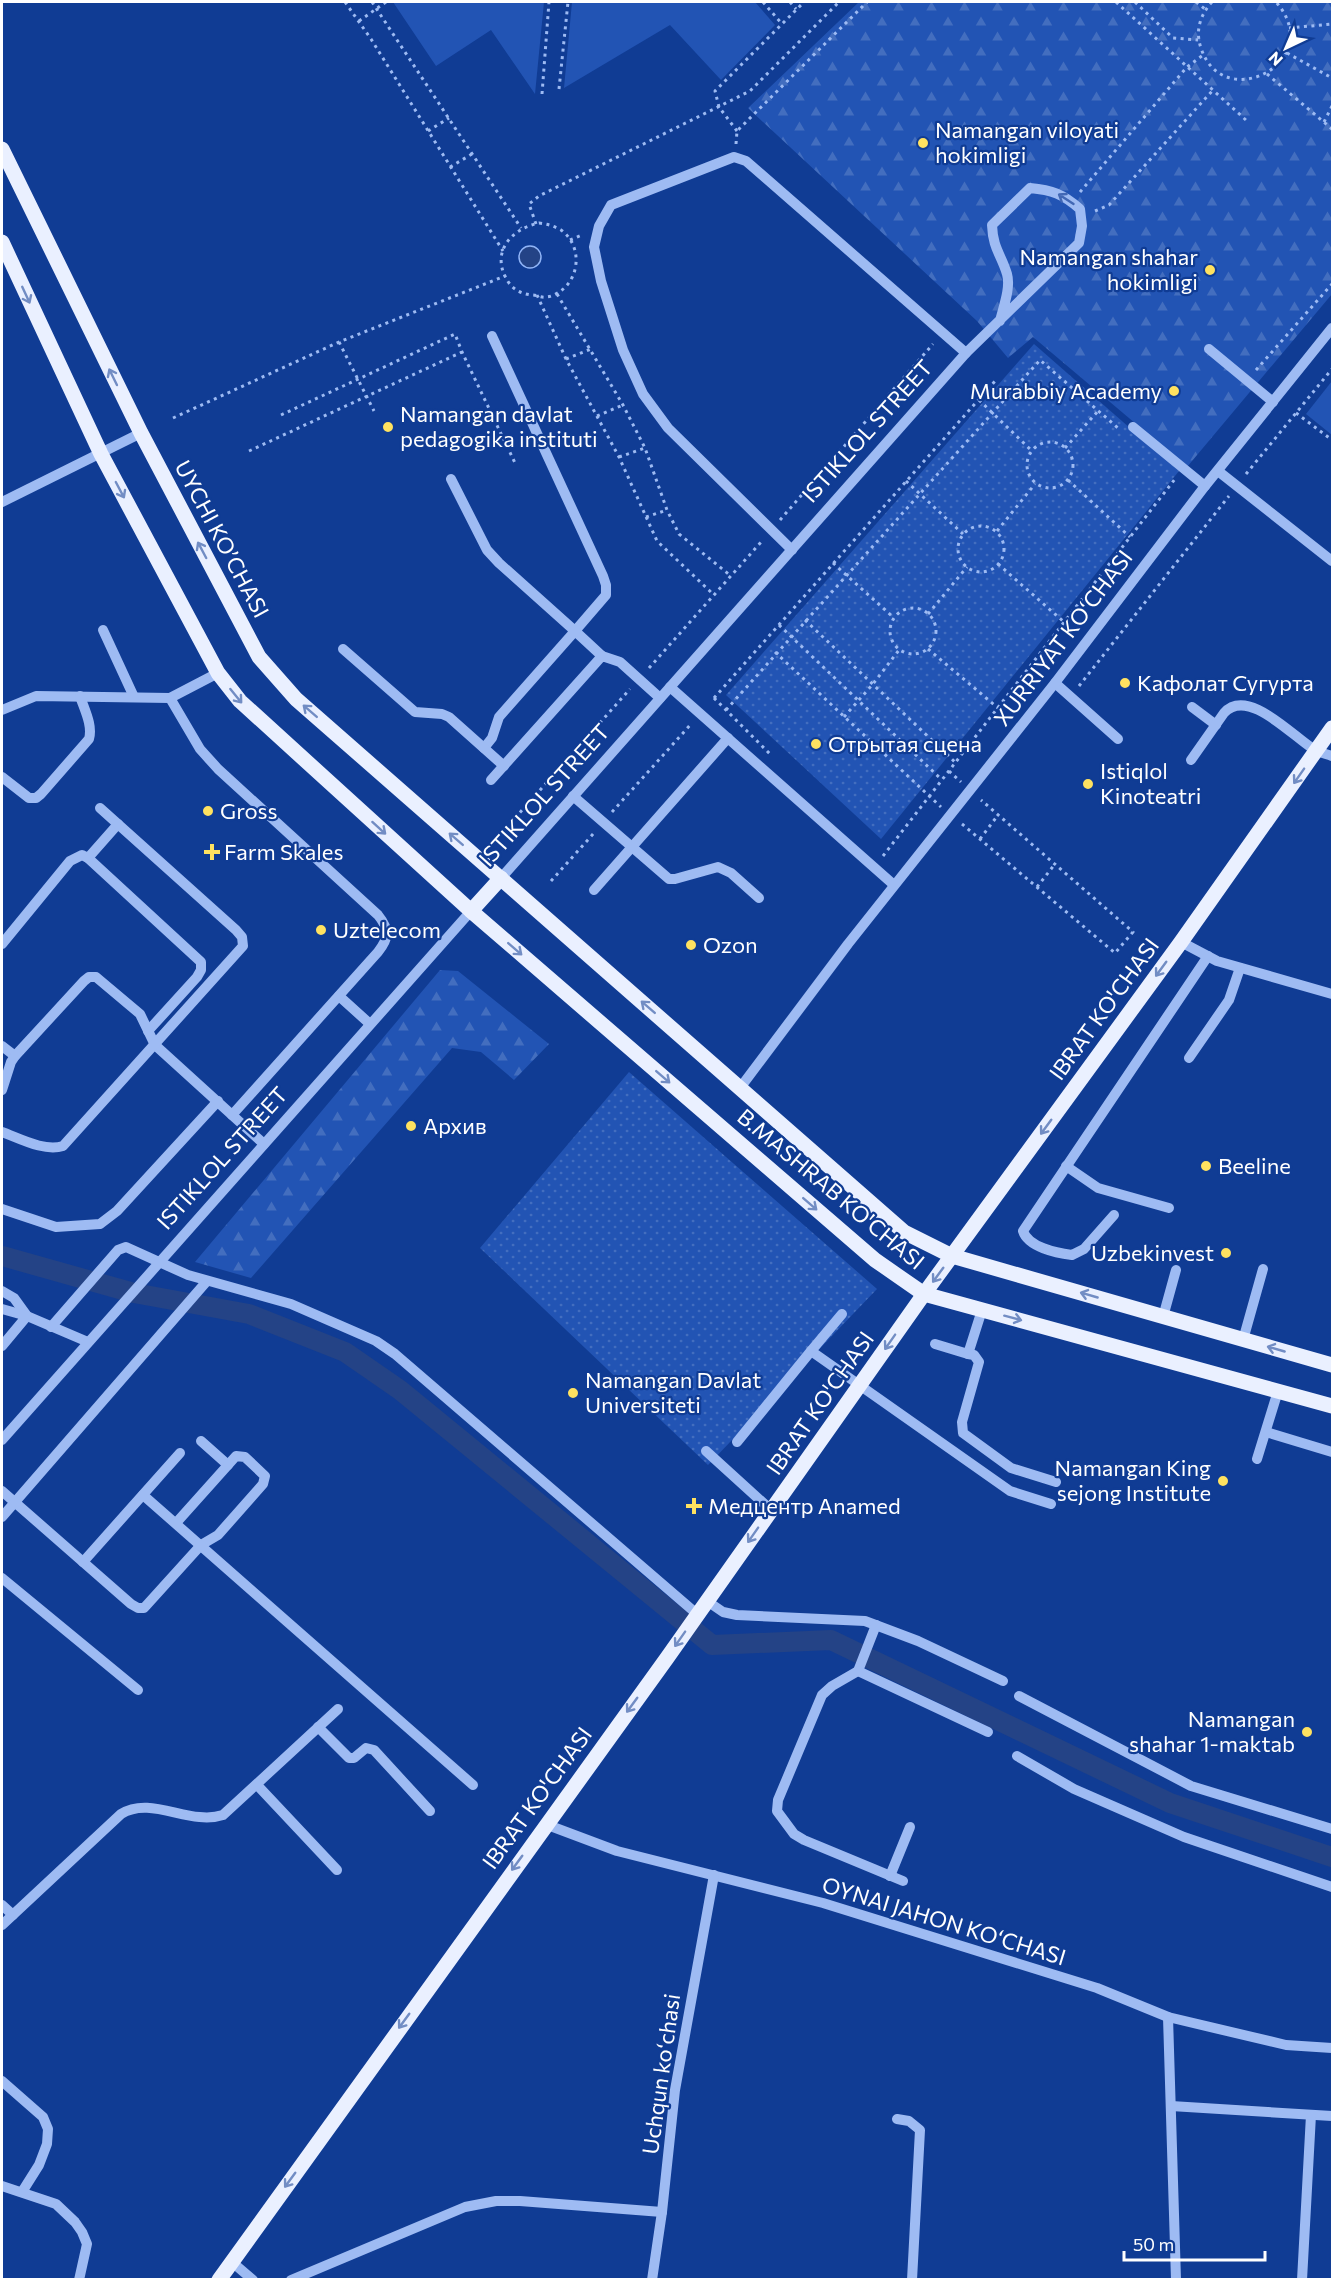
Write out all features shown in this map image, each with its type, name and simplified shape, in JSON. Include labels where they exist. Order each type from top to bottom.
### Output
[{"type":"main road","name":"UYCHI KO’CHASI","points":[[2,149],[141,433],[259,657],[296,699],[501,878]]},
{"type":"main road","points":[[2,242],[101,454],[218,673],[240,701],[471,911]]},
{"type":"main road","name":"IBRAT KO'CHASI","points":[[219,2280],[545,1824],[667,1658],[924,1294],[1181,942],[1332,728]]},
{"type":"main road","name":"ISTIKLOL STREET","points":[[471,911],[501,878]]},
{"type":"main road","name":"B.MASHRAB KO'CHASI","points":[[501,878],[904,1232],[952,1256],[1332,1365]]},
{"type":"main road","name":"B.MASHRAB KO'CHASI","points":[[471,911],[875,1260],[924,1294],[1332,1406]]},
{"type":"street","points":[[792,550],[770,531],[668,428],[643,394],[623,350],[601,281],[594,247],[599,226],[611,205],[734,156],[746,160],[944,331],[966,353]]},
{"type":"street","name":"ISTIKLOL STREET","points":[[501,878],[966,353],[999,321],[1079,243],[1082,226],[1080,209],[1064,195],[1030,188],[992,225],[993,242],[1008,276],[1005,301],[999,321]]},
{"type":"street","name":"XURRIYAT KO‘CHASI","points":[[740,1088],[848,944],[1055,683],[1205,486],[1332,328]]},
{"type":"street","points":[[484,748],[492,738],[499,717],[606,595],[606,585],[492,336]]},
{"type":"street","points":[[1209,349],[1273,402]]},
{"type":"street","points":[[1129,430],[1205,486]]},
{"type":"street","points":[[2,501],[141,433]]},
{"type":"street","points":[[1218,471],[1332,561]]},
{"type":"street","points":[[451,479],[487,550],[499,563],[602,656],[620,662],[660,698]]},
{"type":"street","points":[[103,630],[134,697]]},
{"type":"street","points":[[343,649],[415,712],[442,714],[448,717],[504,766]]},
{"type":"street","points":[[491,780],[602,656]]},
{"type":"street","points":[[2,710],[36,696],[170,698],[218,673]]},
{"type":"street","points":[[1055,683],[1118,739]]},
{"type":"street","points":[[670,687],[894,885]]},
{"type":"street","points":[[2,777],[29,798],[36,798],[41,794],[89,739],[90,724],[80,696]]},
{"type":"street","points":[[170,698],[200,749],[218,769],[385,924],[388,933],[386,942],[232,1115]]},
{"type":"street","points":[[1191,760],[1228,708],[1239,706],[1257,709],[1316,751],[1332,756]]},
{"type":"street","points":[[1192,707],[1216,724]]},
{"type":"street","points":[[594,890],[728,738]]},
{"type":"street","points":[[573,796],[669,879],[681,878],[718,867],[731,873],[759,898]]},
{"type":"street","points":[[2,1132],[47,1147],[63,1146],[243,946],[242,937],[100,808]]},
{"type":"street","points":[[88,858],[118,824]]},
{"type":"street","points":[[2,944],[70,861],[82,855],[88,858],[201,962],[201,970],[197,977],[148,1031]]},
{"type":"street","name":"ISTIKLOL STREET","points":[[2,1440],[471,911]]},
{"type":"street","points":[[1181,942],[1208,956],[1240,968],[1332,994]]},
{"type":"street","points":[[1114,1215],[1084,1249],[1072,1255],[1031,1243],[1025,1238],[1023,1231],[1208,956]]},
{"type":"street","points":[[1189,1058],[1229,999],[1240,968]]},
{"type":"street","points":[[2,1090],[15,1056],[89,977],[96,977],[140,1014],[155,1045],[264,1144]]},
{"type":"street","points":[[339,996],[370,1024]]},
{"type":"street","points":[[2,1046],[15,1056]]},
{"type":"street","points":[[2,1209],[56,1227],[99,1224],[117,1211],[218,1101]]},
{"type":"street","points":[[1066,1166],[1098,1188],[1169,1208]]},
{"type":"street","points":[[51,1327],[118,1250],[126,1247],[158,1264],[204,1283],[291,1304],[376,1341],[404,1361],[696,1617]]},
{"type":"street","points":[[1244,1340],[1263,1269]]},
{"type":"street","points":[[1163,1317],[1176,1270]]},
{"type":"street","points":[[2,1518],[204,1283]]},
{"type":"street","points":[[2,1291],[14,1298],[27,1316]]},
{"type":"street","points":[[2,1309],[27,1316],[88,1342]]},
{"type":"street","points":[[968,1354],[982,1310]]},
{"type":"street","points":[[737,1442],[842,1314]]},
{"type":"street","points":[[2,1346],[27,1316]]},
{"type":"street","points":[[935,1344],[974,1355],[979,1362],[962,1422],[963,1433],[1011,1468],[1056,1482]]},
{"type":"street","points":[[811,1352],[1010,1491],[1051,1504]]},
{"type":"street","points":[[1257,1459],[1278,1391]]},
{"type":"street","points":[[1266,1432],[1332,1452]]},
{"type":"street","points":[[201,1441],[228,1465]]},
{"type":"street","points":[[706,1451],[771,1510]]},
{"type":"street","points":[[83,1562],[180,1453]]},
{"type":"street","points":[[2,1491],[131,1604],[144,1608],[201,1545],[218,1535],[265,1481],[265,1476],[240,1455],[236,1456],[176,1523]]},
{"type":"street","points":[[143,1495],[473,1785]]},
{"type":"street","points":[[2,1578],[138,1690]]},
{"type":"street","points":[[707,1601],[723,1612],[737,1615],[865,1622],[874,1629],[918,1641],[1003,1681]]},
{"type":"street","points":[[874,1629],[860,1668],[827,1690],[819,1701],[778,1800],[777,1811],[794,1834],[804,1840],[903,1881]]},
{"type":"street","points":[[860,1668],[988,1732]]},
{"type":"street","points":[[1019,1696],[1191,1786],[1332,1829]]},
{"type":"street","points":[[2,1925],[128,1809],[147,1808],[212,1819],[223,1815],[338,1708]]},
{"type":"street","points":[[318,1727],[349,1758],[354,1758],[366,1748],[374,1750],[430,1811]]},
{"type":"street","points":[[1017,1756],[1074,1789],[1184,1837],[1332,1887]]},
{"type":"street","points":[[257,1785],[337,1870]]},
{"type":"street","name":"OYNAI JAHON KO‘CHASI","points":[[545,1824],[617,1851],[823,1903],[1097,1988],[1168,2018],[1286,2044],[1332,2048]]},
{"type":"street","points":[[890,1876],[910,1827]]},
{"type":"street","name":"Uchqun koʻchasi","points":[[652,2280],[675,2090],[714,1875]]},
{"type":"street","points":[[2,1905],[13,1916]]},
{"type":"street","points":[[1168,2018],[1176,2280]]},
{"type":"street","points":[[2,2082],[43,2117],[48,2129],[47,2144],[39,2165],[22,2192]]},
{"type":"street","points":[[1170,2106],[1332,2116]]},
{"type":"street","points":[[1302,2280],[1311,2115]]},
{"type":"street","points":[[897,2119],[916,2125],[920,2130],[912,2280]]},
{"type":"street","points":[[2,2198],[5,2187],[56,2204],[82,2232],[87,2244],[79,2280]]},
{"type":"street","points":[[291,2280],[465,2207],[496,2201],[662,2212]]},
{"type":"street","points":[[232,2262],[253,2280]]},
{"type":"path","points":[[345,2],[503,251]]},
{"type":"path","points":[[372,2],[521,228]]},
{"type":"path","points":[[359,21],[386,2]]},
{"type":"path","points":[[542,94],[549,2]]},
{"type":"path","points":[[559,88],[568,2]]},
{"type":"path","points":[[763,2],[782,24]]},
{"type":"path","points":[[790,2],[796,9]]},
{"type":"path","points":[[737,131],[719,107],[715,91],[804,2]]},
{"type":"path","points":[[536,224],[529,204],[539,196],[750,91],[840,2]]},
{"type":"path","points":[[734,156],[737,131],[867,2]]},
{"type":"path","points":[[1116,2],[1247,122]]},
{"type":"path","points":[[1135,2],[1173,38],[1198,40]]},
{"type":"path","points":[[1196,2],[1205,9]]},
{"type":"path","points":[[1212,2],[1205,9],[1199,24],[1198,40],[1203,55],[1212,67],[1224,76],[1246,79],[1267,74],[1286,52],[1290,38],[1289,28],[1283,10],[1276,2]]},
{"type":"path","points":[[1289,28],[1332,24]]},
{"type":"path","points":[[1286,52],[1332,78]]},
{"type":"path","points":[[1079,194],[1187,67],[1203,55]]},
{"type":"path","points":[[1267,74],[1332,129]]},
{"type":"path","points":[[1093,212],[1109,205],[1213,90]]},
{"type":"path","points":[[1324,122],[1332,106]]},
{"type":"path","points":[[428,131],[449,118]]},
{"type":"path","points":[[450,167],[472,154]]},
{"type":"path","points":[[536,224],[551,225],[562,231],[570,240],[575,252],[576,264],[567,286],[557,294],[545,298],[521,294],[505,276],[501,264],[507,240],[521,228],[536,224]]},
{"type":"path","points":[[173,418],[339,342],[505,276]]},
{"type":"path","points":[[1247,381],[1332,284]]},
{"type":"path","points":[[557,294],[591,349],[645,448],[667,510],[679,534],[731,576]]},
{"type":"path","points":[[537,296],[566,358],[619,458],[657,541],[714,595]]},
{"type":"path","points":[[500,835],[731,576],[944,331]]},
{"type":"path","points":[[281,415],[455,334],[516,465]]},
{"type":"path","points":[[339,342],[374,411]]},
{"type":"path","points":[[566,358],[591,349]]},
{"type":"path","points":[[249,451],[462,352]]},
{"type":"path","points":[[726,710],[1040,360],[1098,410],[1129,430]]},
{"type":"path","points":[[1070,697],[1332,369]]},
{"type":"path","points":[[551,881],[996,380]]},
{"type":"path","points":[[978,400],[1032,450]]},
{"type":"path","points":[[596,416],[623,405]]},
{"type":"path","points":[[1065,448],[1098,410]]},
{"type":"path","points":[[1296,413],[1332,440]]},
{"type":"path","points":[[1052,442],[1065,448],[1073,461],[1073,469],[1068,480],[1059,487],[1051,489],[1036,484],[1031,478],[1027,464],[1032,450],[1037,446],[1052,442]]},
{"type":"path","points":[[619,458],[645,448]]},
{"type":"path","points":[[879,861],[1184,469]]},
{"type":"path","points":[[1068,480],[1130,537]]},
{"type":"path","points":[[906,481],[963,534]]},
{"type":"path","points":[[997,531],[1036,484]]},
{"type":"path","points":[[646,517],[667,510]]},
{"type":"path","points":[[976,526],[990,527],[997,531],[1004,545],[1004,553],[999,564],[990,571],[982,572],[967,567],[959,555],[958,548],[963,534],[976,526]]},
{"type":"path","points":[[833,563],[894,618]]},
{"type":"path","points":[[999,564],[1064,622]]},
{"type":"path","points":[[928,614],[967,567]]},
{"type":"path","points":[[915,608],[928,614],[936,627],[933,643],[928,649],[914,655],[898,650],[890,638],[894,618],[907,609],[915,608]]},
{"type":"path","points":[[805,620],[956,763]]},
{"type":"path","points":[[779,625],[942,780]]},
{"type":"path","points":[[928,649],[998,708]]},
{"type":"path","points":[[844,717],[873,684],[898,650]]},
{"type":"path","points":[[776,652],[929,797],[1115,953],[1133,932],[949,771]]},
{"type":"path","points":[[980,839],[998,815]]},
{"type":"path","points":[[1037,887],[1055,864]]},
{"type":"green space","points":[[393,2],[544,2],[535,94],[491,30],[436,66]]},
{"type":"green space","points":[[572,2],[755,2],[775,25],[721,80],[670,25],[564,88]]},
{"type":"green space","points":[[859,2],[1332,2],[1332,294],[1187,467],[1033,337],[1008,358],[977,321],[748,108]]},
{"type":"green space","points":[[1034,344],[1179,471],[881,839],[726,695]]},
{"type":"green space","points":[[1332,381],[1332,435],[1306,414]]},
{"type":"green space","points":[[440,970],[458,971],[549,1044],[514,1080],[481,1052],[452,1048],[251,1278],[195,1262]]},
{"type":"green space","points":[[629,1072],[877,1289],[708,1465],[480,1248]]},
{"type":"shaded area","points":[[530,246],[538,249],[541,257],[538,265],[530,268],[522,265],[519,257],[522,249]]},
{"type":"waterway","points":[[2,1256],[134,1293],[249,1314],[345,1352],[400,1390],[712,1645],[831,1640],[1170,1803],[1332,1857]]},
{"type":"place","name":"Namangan viloyati hokimligi","points":[[923,143]]},
{"type":"place","name":"Namangan shahar hokimligi","points":[[1210,270]]},
{"type":"place","name":"Murabbiy Academy","points":[[1174,391]]},
{"type":"place","name":"Namangan davlat pedagogika instituti","points":[[388,427]]},
{"type":"place","name":"Кафолат Сугурта","points":[[1125,683]]},
{"type":"place","name":"Отрытая сцена","points":[[816,744]]},
{"type":"place","name":"Istiqlol Kinoteatri","points":[[1088,784]]},
{"type":"place","name":"Gross","points":[[208,811]]},
{"type":"place","name":"Farm Skales","points":[[212,852]]},
{"type":"place","name":"Uztelecom","points":[[321,930]]},
{"type":"place","name":"Ozon","points":[[691,945]]},
{"type":"place","name":"Архив","points":[[411,1126]]},
{"type":"place","name":"Beeline","points":[[1206,1166]]},
{"type":"place","name":"Uzbekinvest","points":[[1226,1253]]},
{"type":"place","name":"Namangan Davlat Universiteti","points":[[573,1393]]},
{"type":"place","name":"Namangan King sejong Institute","points":[[1223,1481]]},
{"type":"place","name":"Медцентр Anamed","points":[[694,1506]]},
{"type":"place","name":"Namangan shahar 1-maktab","points":[[1307,1732]]}]
